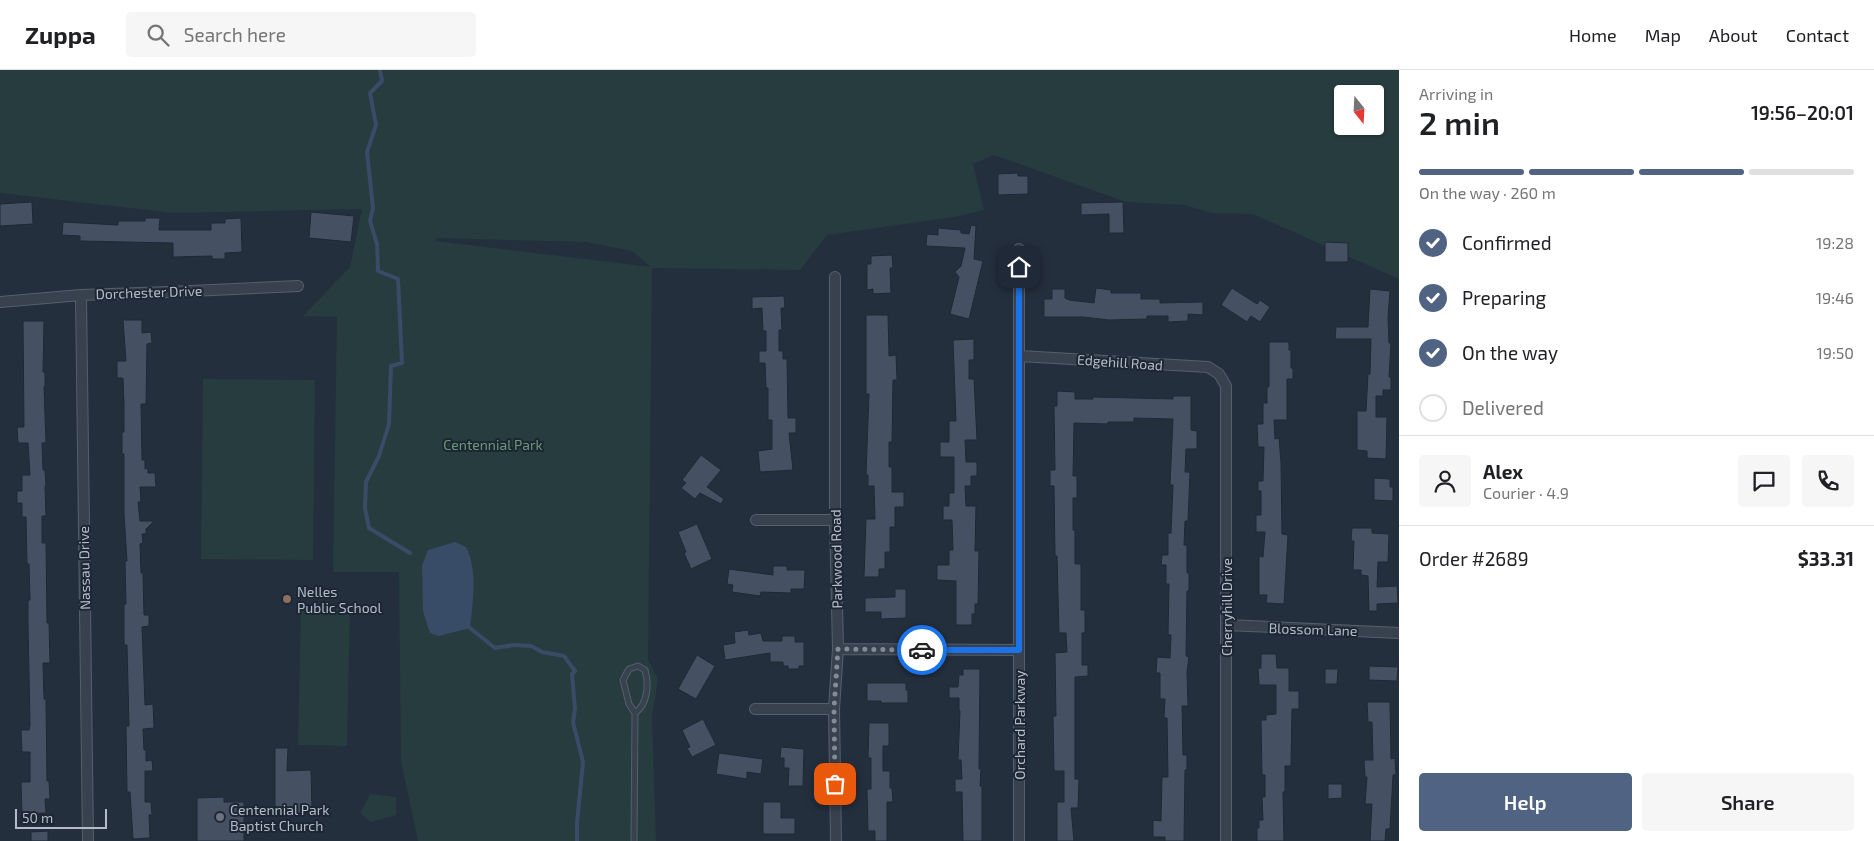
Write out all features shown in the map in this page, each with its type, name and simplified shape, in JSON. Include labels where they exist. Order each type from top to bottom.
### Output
[{"type":"street","name":"Orchard Parkway","points":[[1019,249],[1019,841]]},
{"type":"street","name":"Parkwood Road","points":[[835,278],[835,520],[838,649],[834,709],[836,841]]},
{"type":"street","name":"Dorchester Drive","points":[[0,302],[81,295],[298,286]]},
{"type":"street","name":"Nassau Drive","points":[[81,295],[88,841]]},
{"type":"street","name":"Edgehill Road","points":[[1020,356],[1208,367],[1220,374]]},
{"type":"street","name":"Cherryhill Drive","points":[[1220,374],[1226,386],[1226,841]]},
{"type":"street","points":[[756,520],[835,520]]},
{"type":"street","name":"Blossom Lane","points":[[1227,625],[1399,633]]},
{"type":"street","points":[[838,649],[1019,650]]},
{"type":"street","points":[[754,708],[834,709]]},
{"type":"lane","points":[[634,713],[640,710],[647,691],[648,682],[645,670],[638,666],[629,669],[624,680],[629,704],[634,713],[634,841]]},
{"type":"green space","name":"Centennial Park","points":[[0,70],[1399,70],[1399,279],[1253,214],[1212,213],[1184,205],[1126,202],[994,155],[973,164],[984,210],[954,217],[827,235],[800,270],[652,268],[648,660],[658,679],[652,717],[656,841],[418,841],[401,761],[399,572],[333,572],[337,317],[303,316],[350,267],[362,209],[174,213],[0,193]],"holes":[[[437,238],[587,242],[632,251],[651,267],[436,241]]]},
{"type":"green space","points":[[203,379],[315,380],[313,560],[201,559]]},
{"type":"green space","points":[[301,607],[350,608],[347,746],[298,745]]},
{"type":"green space","points":[[370,794],[396,797],[396,815],[371,822],[360,813]]},
{"type":"water","points":[[455,542],[466,547],[472,566],[474,587],[470,628],[439,636],[430,633],[423,611],[422,566],[428,550]]},
{"type":"building","points":[[1018,173],[1018,176],[1028,176],[1028,194],[998,195],[998,174]]},
{"type":"building","points":[[32,202],[33,224],[0,226],[0,204]]},
{"type":"building","points":[[1123,202],[1124,233],[1109,233],[1109,214],[1081,215],[1081,203]]},
{"type":"building","points":[[311,212],[354,216],[351,242],[309,238]]},
{"type":"building","points":[[145,218],[160,218],[159,230],[211,230],[211,223],[225,223],[225,219],[241,218],[242,252],[225,253],[225,259],[212,259],[212,256],[173,257],[173,243],[80,241],[80,236],[62,235],[63,222],[118,225],[118,221],[145,221]]},
{"type":"building","points":[[971,225],[976,226],[974,259],[983,261],[969,319],[950,314],[959,277],[955,272],[961,266],[965,248],[926,246],[927,234],[938,235],[938,228],[961,230],[961,233],[969,234]]},
{"type":"building","points":[[1325,242],[1348,243],[1348,262],[1325,262]]},
{"type":"building","points":[[892,255],[893,268],[890,268],[891,293],[873,294],[873,289],[867,290],[867,264],[871,264],[871,256]]},
{"type":"building","points":[[1096,288],[1111,290],[1111,293],[1141,293],[1141,299],[1160,299],[1160,303],[1203,302],[1203,315],[1188,314],[1188,321],[1168,322],[1168,316],[1147,316],[1147,319],[1109,320],[1083,317],[1044,317],[1044,299],[1052,299],[1052,289],[1065,289],[1065,298],[1069,300],[1094,303]]},
{"type":"building","points":[[1232,288],[1257,304],[1260,300],[1270,307],[1260,322],[1251,316],[1247,322],[1221,305]]},
{"type":"building","points":[[1370,289],[1390,291],[1388,318],[1389,343],[1391,343],[1389,377],[1391,377],[1391,390],[1383,390],[1383,396],[1376,396],[1376,417],[1387,417],[1386,459],[1367,458],[1367,451],[1357,450],[1357,411],[1366,411],[1371,339],[1335,339],[1336,327],[1368,327]]},
{"type":"building","points":[[784,296],[785,308],[781,308],[782,330],[779,330],[779,351],[783,351],[783,359],[787,359],[788,418],[796,418],[796,433],[789,433],[793,470],[760,472],[758,451],[772,449],[772,420],[768,420],[768,388],[766,388],[765,363],[759,363],[759,351],[766,351],[766,331],[763,331],[762,308],[752,309],[752,297]]},
{"type":"building","points":[[866,315],[888,315],[889,356],[896,355],[897,380],[893,380],[892,442],[889,442],[889,467],[892,467],[892,492],[904,492],[904,507],[895,507],[895,527],[890,527],[890,552],[885,552],[885,569],[879,569],[879,577],[864,577],[866,519],[875,519],[874,486],[868,486],[868,475],[866,475],[869,394],[866,394]]},
{"type":"building","points":[[123,320],[142,320],[142,333],[151,332],[152,343],[147,344],[146,404],[141,404],[142,460],[145,460],[145,469],[148,468],[148,473],[155,473],[156,487],[140,487],[141,502],[138,502],[140,521],[154,521],[146,529],[146,534],[142,534],[143,543],[140,544],[144,615],[149,615],[149,626],[142,627],[145,705],[153,704],[154,728],[143,729],[146,761],[152,760],[153,771],[145,771],[145,802],[151,802],[152,815],[149,815],[150,838],[133,839],[130,792],[127,792],[126,726],[129,726],[127,645],[124,645],[124,604],[126,604],[125,561],[127,561],[124,514],[124,454],[122,454],[124,404],[123,378],[117,378],[117,361],[126,361]]},
{"type":"building","points":[[23,321],[44,321],[43,372],[45,372],[46,443],[42,443],[43,470],[45,470],[46,486],[46,516],[42,516],[42,543],[46,543],[47,623],[49,623],[50,663],[43,663],[44,699],[46,699],[47,781],[49,781],[50,799],[45,799],[46,813],[22,814],[21,782],[30,782],[30,752],[22,752],[21,730],[29,730],[30,725],[29,564],[27,564],[26,517],[22,517],[22,503],[17,503],[17,491],[22,491],[22,475],[30,475],[28,443],[18,443],[17,427],[24,427]]},
{"type":"building","points":[[974,339],[974,360],[969,360],[969,379],[974,379],[977,440],[965,440],[966,462],[977,462],[977,476],[971,476],[971,486],[965,486],[966,506],[976,506],[975,551],[979,551],[978,604],[975,604],[975,614],[972,614],[972,625],[956,625],[956,581],[937,580],[937,565],[949,565],[949,550],[953,550],[952,520],[943,520],[943,506],[949,506],[949,493],[954,493],[954,457],[940,457],[940,442],[949,442],[949,421],[956,421],[953,340]]},
{"type":"building","points":[[1269,342],[1289,342],[1291,368],[1293,368],[1293,379],[1287,379],[1287,420],[1274,420],[1275,439],[1279,438],[1281,462],[1282,534],[1288,535],[1284,604],[1266,603],[1267,595],[1259,595],[1259,556],[1263,557],[1265,532],[1256,532],[1256,515],[1261,515],[1261,491],[1258,491],[1258,481],[1263,481],[1264,447],[1258,447],[1257,424],[1263,424],[1263,403],[1267,403]]},
{"type":"building","points":[[1057,391],[1075,392],[1075,399],[1093,399],[1093,397],[1173,399],[1173,396],[1191,396],[1191,430],[1197,431],[1197,449],[1186,449],[1185,472],[1190,472],[1188,521],[1185,521],[1184,545],[1187,545],[1187,573],[1189,573],[1186,656],[1189,657],[1187,672],[1188,706],[1182,706],[1183,755],[1187,755],[1184,841],[1165,841],[1165,837],[1153,837],[1153,820],[1161,821],[1162,777],[1168,777],[1167,718],[1164,718],[1165,699],[1160,699],[1160,673],[1156,673],[1157,657],[1170,658],[1171,635],[1168,635],[1169,584],[1166,584],[1166,565],[1161,565],[1162,555],[1168,555],[1168,533],[1171,533],[1173,485],[1170,485],[1173,419],[1134,418],[1134,422],[1108,422],[1108,424],[1074,423],[1073,476],[1077,476],[1077,498],[1073,498],[1073,530],[1075,530],[1075,564],[1081,564],[1081,610],[1085,610],[1085,633],[1082,633],[1082,665],[1088,665],[1088,676],[1075,677],[1075,779],[1079,779],[1078,808],[1071,808],[1074,841],[1057,841],[1057,802],[1064,802],[1064,771],[1054,771],[1053,716],[1056,716],[1055,653],[1067,652],[1066,633],[1059,633],[1054,486],[1050,486],[1050,470],[1055,470],[1054,406],[1057,406]]},
{"type":"building","points":[[701,455],[721,470],[707,487],[724,499],[721,504],[700,493],[695,499],[681,488],[686,483],[682,480]]},
{"type":"building","points":[[1374,478],[1390,479],[1390,487],[1393,487],[1393,501],[1374,500]]},
{"type":"building","points":[[697,524],[712,559],[691,569],[678,532]]},
{"type":"building","points":[[1352,528],[1372,528],[1372,533],[1389,534],[1388,562],[1378,562],[1377,587],[1397,586],[1398,603],[1377,604],[1377,611],[1369,611],[1368,576],[1361,575],[1361,570],[1353,570],[1354,541],[1351,541]]},
{"type":"building","points":[[773,566],[787,566],[787,570],[805,570],[804,589],[791,589],[791,593],[761,592],[760,596],[732,592],[733,585],[727,584],[729,569],[773,575]]},
{"type":"building","points":[[895,589],[906,589],[906,618],[881,619],[881,612],[865,612],[865,598],[895,597]]},
{"type":"building","points":[[748,630],[749,635],[761,633],[763,641],[782,641],[782,636],[795,636],[795,642],[804,642],[804,666],[799,666],[799,669],[788,669],[788,666],[783,666],[783,662],[770,662],[770,653],[725,660],[723,645],[735,643],[734,632]]},
{"type":"building","points":[[1261,654],[1276,654],[1277,668],[1289,668],[1289,691],[1299,691],[1299,709],[1292,709],[1291,766],[1285,766],[1285,792],[1283,792],[1284,841],[1257,841],[1259,820],[1263,820],[1262,797],[1265,797],[1265,775],[1262,775],[1261,720],[1266,720],[1266,715],[1276,714],[1276,685],[1259,685],[1258,668],[1261,668]]},
{"type":"building","points":[[697,655],[715,666],[696,699],[678,689]]},
{"type":"building","points":[[1369,666],[1398,667],[1397,681],[1369,680]]},
{"type":"building","points":[[963,669],[980,669],[979,769],[981,769],[980,786],[982,786],[982,841],[963,841],[962,792],[955,792],[955,779],[962,779],[961,760],[958,760],[960,711],[959,698],[949,698],[949,687],[958,687],[959,675],[963,675]]},
{"type":"building","points":[[1325,669],[1338,669],[1337,684],[1325,684]]},
{"type":"building","points":[[867,683],[906,683],[908,703],[867,701]]},
{"type":"building","points":[[1367,702],[1390,702],[1391,759],[1395,758],[1396,775],[1393,775],[1390,829],[1386,829],[1385,841],[1370,841],[1372,804],[1365,804],[1367,777],[1365,777],[1364,760],[1373,760],[1372,722],[1368,722]]},
{"type":"building","points":[[703,719],[716,745],[692,757],[687,748],[690,747],[682,730]]},
{"type":"building","points":[[869,723],[889,723],[889,746],[883,746],[883,771],[890,771],[890,788],[892,788],[893,802],[887,802],[887,841],[875,841],[875,831],[868,831],[867,789],[871,789],[871,758],[868,758]]},
{"type":"building","points":[[781,747],[804,749],[803,786],[788,786],[789,768],[784,768],[784,758],[780,758]]},
{"type":"building","points":[[275,748],[288,748],[287,771],[311,770],[312,813],[275,814]]},
{"type":"building","points":[[719,753],[763,759],[761,774],[747,772],[747,779],[716,774]]},
{"type":"building","points":[[1328,784],[1342,784],[1342,798],[1328,799]]},
{"type":"building","name":"Centennial Park Baptist Church","points":[[224,797],[224,802],[244,802],[244,841],[197,841],[197,798]]},
{"type":"building","points":[[763,802],[781,802],[781,818],[795,818],[795,834],[763,834]]},
{"type":"building","points":[[48,831],[48,841],[31,841],[31,832]]},
{"type":"waterway","points":[[380,70],[382,81],[370,93],[376,125],[367,152],[373,208],[370,221],[377,244],[378,271],[398,279],[402,363],[391,366],[389,424],[379,456],[366,482],[365,508],[369,528],[410,553]]},
{"type":"waterway","points":[[470,628],[495,648],[514,645],[531,646],[542,652],[564,656],[575,671],[572,674],[575,709],[573,722],[583,762],[577,841]]},
{"type":"way so far","points":[[835,784],[834,709],[838,649],[922,650]]},
{"type":"place","name":"Nelles Public School","points":[[287,599]]},
{"type":"place","name":"Centennial Park Baptist Church","points":[[220,817]]},
{"type":"route","points":[[922,650],[1019,650],[1019,267]]}]
